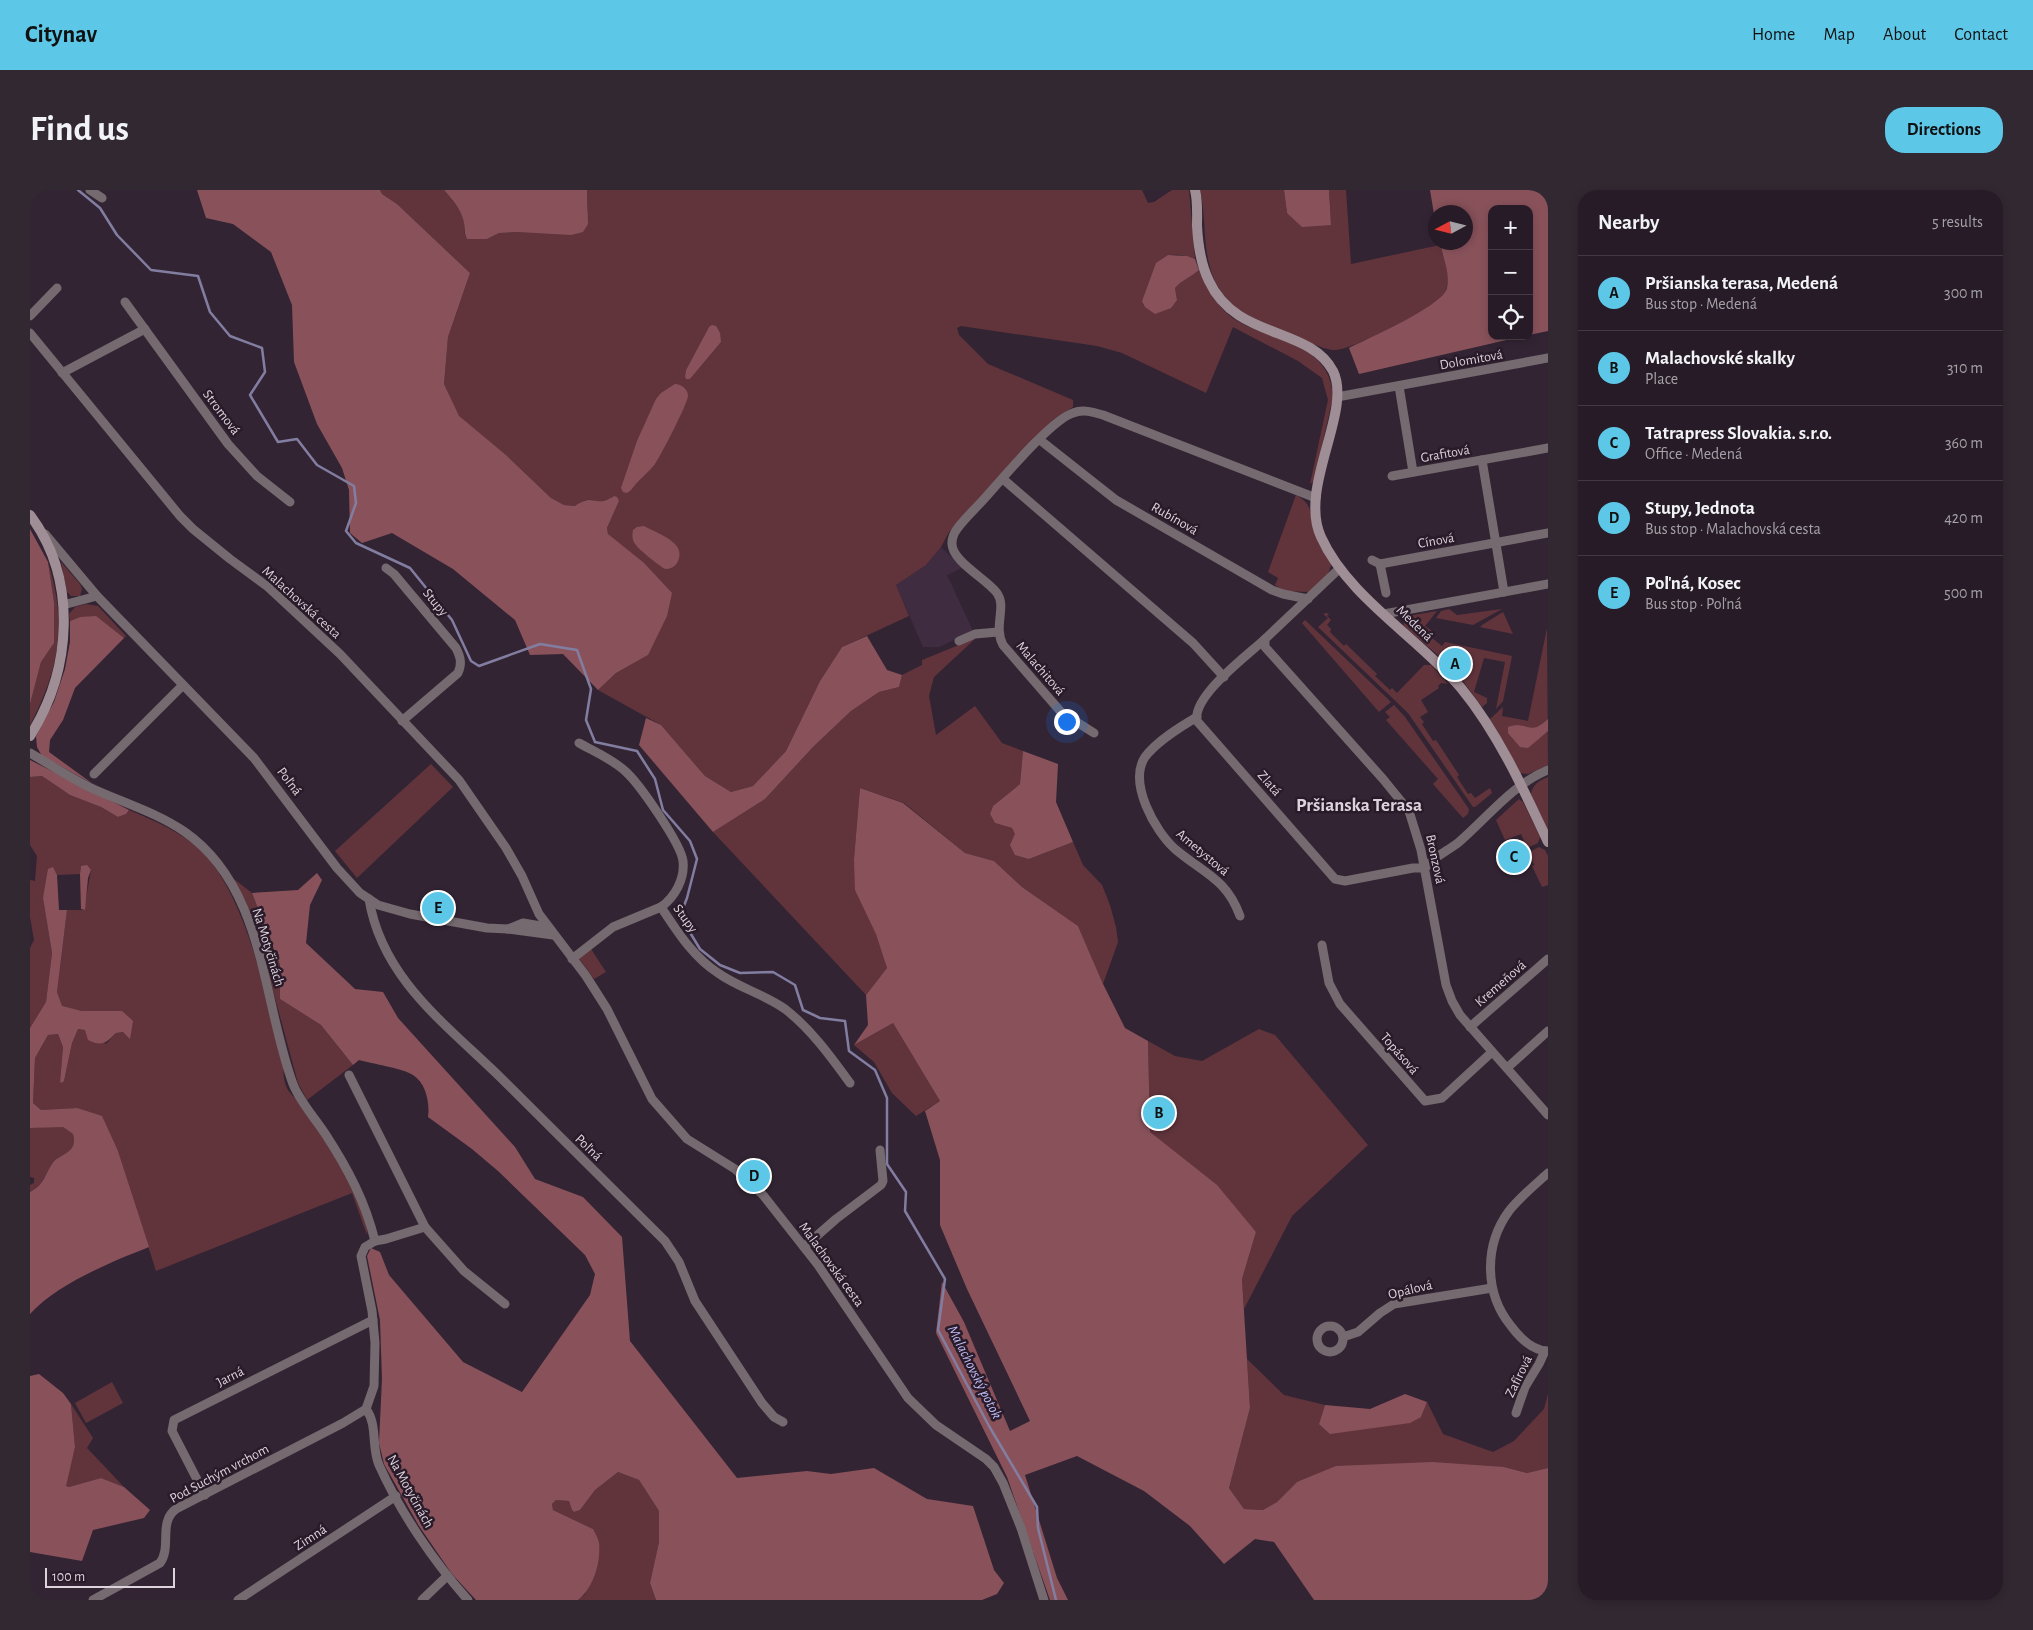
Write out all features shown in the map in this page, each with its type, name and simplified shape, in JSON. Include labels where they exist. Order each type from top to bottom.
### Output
[{"type":"street","points":[[90,190],[102,198]]},
{"type":"street","points":[[1195,190],[1201,258],[1209,281],[1220,299],[1237,315],[1316,352],[1332,370],[1337,386],[1337,397],[1316,498],[1316,516],[1320,535],[1340,568],[1384,614]]},
{"type":"street","points":[[30,316],[57,288]]},
{"type":"street","name":"Stromová","points":[[125,302],[210,420],[251,471],[290,502]]},
{"type":"street","points":[[62,373],[144,329]]},
{"type":"street","name":"Malachovská cesta","points":[[30,333],[193,529],[280,598],[340,654],[459,780],[478,805],[522,876],[537,910],[607,1009],[644,1085],[663,1113],[687,1139],[748,1180],[763,1195],[804,1246],[908,1398],[936,1425],[986,1459],[994,1467],[1003,1483],[1022,1528],[1044,1600]]},
{"type":"street","name":"Dolomitová","points":[[1337,397],[1548,358]]},
{"type":"street","name":"Grafitová","points":[[1399,386],[1413,472]]},
{"type":"street","points":[[960,641],[975,634],[998,632],[1001,606],[998,595],[956,556],[952,541],[957,529],[1040,440],[1064,417],[1073,412],[1092,411],[1316,498]]},
{"type":"street","name":"Rubínová","points":[[1040,440],[1116,500],[1272,590],[1308,599]]},
{"type":"street","name":"Grafitová","points":[[1392,476],[1548,448]]},
{"type":"street","name":"Grafitová","points":[[1482,460],[1496,543]]},
{"type":"street","points":[[1003,479],[1193,644],[1224,677]]},
{"type":"street","name":"Poľná","points":[[30,515],[97,596],[254,758],[352,886],[369,899],[389,910],[487,928],[508,929]]},
{"type":"street","points":[[30,736],[47,703],[62,655],[63,605],[58,574],[37,524]]},
{"type":"street","name":"Cínová","points":[[1380,564],[1548,534]]},
{"type":"street","points":[[1496,543],[1504,592]]},
{"type":"street","points":[[1372,560],[1380,564],[1386,593]]},
{"type":"street","name":"Stupy","points":[[386,568],[406,588],[456,648],[461,657],[461,666],[458,673],[402,721]]},
{"type":"street","points":[[1196,717],[1206,695],[1340,568]]},
{"type":"street","name":"Medená","points":[[1384,614],[1548,584]]},
{"type":"street","points":[[63,605],[97,596]]},
{"type":"street","name":"Medená","points":[[1384,614],[1428,654],[1461,688],[1495,740],[1521,786],[1548,842]]},
{"type":"street","name":"Malachitová","points":[[998,632],[1004,645],[1061,712],[1094,734]]},
{"type":"street","name":"Bronzová","points":[[1265,639],[1266,650],[1383,779],[1409,811],[1425,868],[1446,985],[1456,1008],[1492,1052],[1545,1104],[1548,1115]]},
{"type":"street","points":[[94,774],[183,685]]},
{"type":"street","name":"Zlatá","points":[[1196,717],[1200,725],[1330,875],[1340,881],[1425,868]]},
{"type":"street","name":"Ametystová","points":[[1196,717],[1157,745],[1145,758],[1140,772],[1142,792],[1150,814],[1165,839],[1183,855],[1215,877],[1236,906],[1240,916]]},
{"type":"street","name":"Stupy","points":[[579,743],[620,766],[628,773],[654,807],[679,849],[683,859],[682,879],[672,898],[661,907],[700,959],[729,980],[768,998],[787,1011],[824,1048],[850,1083]]},
{"type":"street","name":"Na Motyčinách","points":[[30,753],[87,786],[167,821],[184,831],[211,855],[223,871],[244,910],[252,932],[294,1084],[350,1172],[369,1216],[374,1241]]},
{"type":"street","points":[[1425,868],[1458,843],[1529,779],[1548,770]]},
{"type":"street","name":"Poľná","points":[[369,899],[375,928],[381,942],[415,994],[446,1027],[500,1076],[665,1240],[678,1262],[695,1301],[762,1403],[774,1417],[782,1422]]},
{"type":"street","points":[[572,959],[613,927],[661,907]]},
{"type":"street","points":[[508,929],[526,923],[537,910]]},
{"type":"street","points":[[534,928],[537,910]]},
{"type":"street","points":[[526,923],[554,935]]},
{"type":"street","points":[[508,929],[515,931],[548,927]]},
{"type":"street","name":"Topásová","points":[[1322,945],[1329,983],[1340,1004],[1425,1100],[1442,1098],[1492,1052]]},
{"type":"street","name":"Kremeňová","points":[[1470,1026],[1548,959]]},
{"type":"street","points":[[1507,1068],[1548,1031]]},
{"type":"street","points":[[349,1075],[425,1227],[464,1271],[505,1304]]},
{"type":"street","points":[[804,1246],[881,1185],[883,1181],[880,1150]]},
{"type":"street","points":[[1492,1288],[1491,1257],[1499,1228],[1517,1202],[1548,1173]]},
{"type":"street","points":[[366,1409],[372,1394],[375,1376],[373,1320],[361,1256],[365,1248],[374,1241],[425,1227]]},
{"type":"street","name":"Zafírová","points":[[1492,1288],[1500,1310],[1512,1328],[1532,1346],[1546,1351],[1525,1387],[1516,1413]]},
{"type":"street","name":"Opálová","points":[[1343,1337],[1358,1332],[1380,1312],[1394,1304],[1492,1288]]},
{"type":"street","name":"Jarná","points":[[204,1495],[173,1434],[172,1425],[174,1420],[373,1320]]},
{"type":"street","name":"Na Motyčinách","points":[[366,1409],[373,1424],[378,1464],[447,1576],[468,1600]]},
{"type":"street","name":"Pod Suchým vrchom","points":[[93,1600],[160,1563],[164,1557],[167,1522],[170,1515],[176,1509],[366,1409]]},
{"type":"street","name":"Zimná","points":[[238,1600],[396,1496]]},
{"type":"street","points":[[422,1600],[447,1576]]},
{"type":"shaded area","points":[[197,190],[380,190],[382,194],[397,204],[470,273],[448,337],[444,384],[459,416],[506,455],[551,498],[564,505],[575,506],[587,500],[602,501],[614,496],[617,497],[619,501],[607,528],[608,534],[644,563],[672,593],[667,616],[648,655],[616,673],[598,690],[563,654],[530,655],[515,620],[453,569],[392,533],[362,543],[350,533],[349,490],[342,468],[317,424],[294,362],[292,305],[271,252],[233,224],[206,218]]},
{"type":"shaded area","points":[[380,190],[444,190],[461,213],[467,239],[487,239],[499,233],[519,232],[588,211],[587,190],[1142,190],[1148,203],[1154,202],[1172,190],[1189,190],[1195,259],[1181,255],[1171,255],[1164,258],[1154,271],[1142,301],[1177,300],[1175,288],[1199,270],[1215,300],[1226,313],[1255,330],[1300,348],[1323,366],[1330,379],[1333,397],[1314,481],[1310,484],[1328,400],[1322,378],[1298,361],[1233,327],[1206,393],[1122,353],[1097,346],[961,326],[957,328],[959,335],[988,364],[1073,400],[1073,407],[1054,419],[1012,462],[949,532],[941,547],[926,565],[896,585],[909,616],[842,647],[820,681],[786,751],[753,786],[731,792],[705,776],[661,725],[598,690],[616,673],[648,655],[620,545],[608,534],[607,528],[619,501],[614,496],[602,501],[587,500],[575,506],[564,505],[551,498],[506,455],[459,417],[444,384],[448,337],[470,273],[397,204],[382,194]],"holes":[[[709,327],[721,342],[690,379],[685,376],[686,370]]]},
{"type":"shaded area","points":[[444,190],[587,190],[588,224],[583,232],[571,235],[519,232],[499,233],[487,239],[467,239],[461,214]]},
{"type":"shaded area","points":[[1200,190],[1284,190],[1287,213],[1331,225],[1329,190],[1346,190],[1351,264],[1428,248],[1428,250],[1442,250],[1448,279],[1446,290],[1437,302],[1371,338],[1335,350],[1316,345],[1245,313],[1226,298],[1214,278],[1210,266]]},
{"type":"shaded area","points":[[1284,190],[1329,190],[1331,225],[1302,227],[1287,213]]},
{"type":"shaded area","points":[[1430,190],[1548,190],[1548,331],[1533,334],[1533,205],[1488,205],[1488,340],[1507,340],[1359,374],[1349,348],[1419,313],[1433,304],[1442,295],[1447,288],[1448,276],[1442,250],[1473,250],[1473,205],[1432,205]]},
{"type":"shaded area","points":[[1168,255],[1187,256],[1195,259],[1199,270],[1175,288],[1177,300],[1171,308],[1155,314],[1145,307],[1142,301],[1156,263]]},
{"type":"shaded area","points":[[712,325],[716,326],[720,333],[721,342],[690,379],[686,379],[686,370],[709,327]]},
{"type":"shaded area","points":[[675,384],[684,387],[688,396],[679,419],[655,464],[631,490],[627,493],[623,492],[621,488],[637,441],[656,399],[661,393]]},
{"type":"shaded area","points":[[1296,495],[1303,499],[1310,509],[1317,540],[1332,563],[1328,574],[1309,592],[1285,591],[1275,585],[1278,578],[1268,572]]},
{"type":"shaded area","points":[[644,526],[669,539],[678,548],[680,554],[678,561],[673,567],[664,568],[635,543],[633,530]]},
{"type":"shaded area","points":[[30,529],[48,562],[54,602],[54,643],[41,662],[30,704]]},
{"type":"shaded area","points":[[941,547],[962,568],[947,575],[973,631],[939,647],[923,647],[896,585],[926,565]]},
{"type":"shaded area","points":[[48,562],[57,605],[59,625],[57,645],[48,684],[30,725],[30,704],[41,662],[54,643],[54,602]]},
{"type":"shaded area","points":[[61,562],[80,584],[82,589],[80,596],[71,596],[67,592]]},
{"type":"shaded area","points":[[86,604],[98,606],[126,636],[124,638],[96,617],[80,617],[70,621],[69,614],[75,607]]},
{"type":"shaded area","points":[[1449,609],[1457,615],[1502,609],[1473,625],[1436,618],[1441,611]]},
{"type":"shaded area","points":[[1437,611],[1425,626],[1432,631],[1432,638],[1442,646],[1445,642],[1512,656],[1503,701],[1496,709],[1505,662],[1484,658],[1474,692],[1487,698],[1487,703],[1482,707],[1455,670],[1404,626],[1403,621],[1408,616]]},
{"type":"shaded area","points":[[1503,612],[1513,634],[1480,627],[1482,625]]},
{"type":"shaded area","points":[[1323,614],[1329,614],[1327,616],[1331,620],[1327,625],[1331,629],[1330,632],[1344,646],[1346,644],[1377,674],[1375,676],[1390,690],[1392,688],[1397,693],[1424,665],[1431,665],[1448,684],[1441,683],[1438,686],[1439,688],[1421,700],[1428,712],[1420,717],[1424,722],[1422,724],[1433,741],[1436,740],[1459,775],[1457,777],[1468,794],[1471,793],[1475,798],[1490,788],[1492,793],[1473,807],[1408,713],[1318,627],[1328,618]]},
{"type":"shaded area","points":[[96,616],[124,638],[75,688],[63,720],[50,740],[49,752],[93,784],[42,756],[37,747],[36,736],[54,702],[65,669],[70,642],[70,621],[80,617]]},
{"type":"shaded area","points":[[1305,620],[1391,702],[1379,712],[1302,623]]},
{"type":"shaded area","points":[[1547,628],[1548,765],[1528,774],[1519,773],[1489,720],[1503,707],[1502,716],[1528,721]]},
{"type":"shaded area","points":[[867,636],[887,670],[902,675],[899,687],[879,692],[851,711],[813,747],[765,799],[713,832],[639,745],[646,718],[661,725],[705,776],[731,792],[753,786],[786,751],[820,681],[842,647]]},
{"type":"shaded area","points":[[976,638],[934,677],[929,696],[936,735],[975,706],[1002,743],[1023,751],[1020,784],[993,806],[990,814],[995,823],[1012,828],[1029,859],[1073,842],[1083,865],[1102,885],[1110,905],[1118,942],[1103,984],[1078,926],[1022,887],[994,861],[965,853],[904,803],[860,788],[854,859],[887,968],[866,995],[713,832],[765,799],[813,747],[851,711],[879,692],[899,687],[902,675],[922,665],[922,660]]},
{"type":"shaded area","points":[[1394,705],[1405,717],[1469,809],[1468,814],[1463,818],[1433,784],[1438,779],[1386,720],[1390,717],[1385,712]]},
{"type":"shaded area","points":[[1548,719],[1548,731],[1528,748],[1520,747],[1508,733],[1508,727],[1517,725],[1534,728]]},
{"type":"shaded area","points":[[1023,751],[1058,764],[1056,802],[1073,842],[1029,859],[1015,855],[1010,845],[1015,834],[1012,828],[995,823],[990,814],[993,806],[1020,784]]},
{"type":"shaded area","points":[[30,760],[129,810],[126,814],[118,817],[101,807],[70,795],[42,776],[30,777]]},
{"type":"shaded area","points":[[431,764],[453,787],[357,878],[335,851]]},
{"type":"shaded area","points":[[42,776],[70,795],[101,807],[118,817],[126,814],[129,810],[167,827],[201,851],[217,871],[231,895],[254,952],[284,1066],[286,1085],[329,1146],[352,1185],[366,1221],[367,1235],[352,1193],[156,1271],[118,1151],[77,1108],[41,1110],[33,1103],[35,1058],[48,1035],[58,1034],[63,1047],[60,1082],[62,1083],[72,1043],[78,1029],[85,1030],[106,1044],[116,1033],[123,1032],[130,1038],[122,1011],[82,1011],[62,1007],[57,992],[67,910],[84,910],[91,870],[81,866],[80,874],[57,875],[53,867],[43,898],[52,953],[46,1002],[30,1028],[30,948],[34,940],[30,917],[30,880],[35,881],[37,856],[30,845],[30,777]]},
{"type":"shaded area","points":[[1548,777],[1548,832],[1531,794],[1537,783]]},
{"type":"shaded area","points":[[860,788],[903,803],[965,853],[994,861],[1022,887],[1078,926],[1103,984],[1125,1028],[1148,1041],[1150,1132],[1217,1185],[1256,1232],[1242,1279],[1250,1408],[1229,1488],[1244,1509],[1263,1510],[1277,1502],[1297,1482],[1336,1466],[1432,1462],[1504,1467],[1527,1473],[1548,1468],[1548,1600],[1314,1600],[1274,1542],[1255,1539],[1224,1564],[1190,1526],[1144,1491],[1077,1456],[1025,1475],[1057,1578],[1068,1600],[1050,1600],[1007,1477],[936,1333],[942,1282],[964,1322],[1010,1431],[1030,1421],[967,1289],[940,1225],[940,1160],[925,1111],[940,1101],[893,1023],[854,1045],[868,1025],[866,995],[887,968],[876,934],[855,890],[854,859]]},
{"type":"shaded area","points":[[1519,799],[1523,802],[1540,837],[1538,843],[1527,848],[1521,834],[1505,840],[1496,820]]},
{"type":"shaded area","points":[[1539,847],[1545,850],[1548,856],[1548,885],[1542,887],[1532,866],[1534,865],[1529,852]]},
{"type":"shaded area","points":[[87,865],[91,870],[88,878],[85,910],[81,909],[80,874],[81,866]]},
{"type":"shaded area","points":[[53,867],[57,875],[59,910],[67,910],[57,992],[62,1006],[82,1011],[122,1011],[133,1021],[130,1039],[123,1032],[116,1033],[104,1043],[88,1040],[85,1030],[78,1029],[72,1043],[62,1083],[60,1082],[63,1047],[58,1034],[48,1035],[35,1058],[33,1103],[41,1110],[77,1108],[102,1116],[118,1151],[149,1247],[102,1267],[69,1284],[41,1303],[30,1314],[30,1192],[41,1183],[54,1162],[71,1149],[74,1142],[73,1134],[63,1127],[30,1128],[30,1028],[46,1002],[52,953],[43,898],[48,869]]},
{"type":"shaded area","points":[[317,873],[322,880],[310,905],[306,943],[355,989],[383,992],[398,1018],[515,1147],[535,1179],[583,1197],[622,1237],[630,1341],[737,1478],[807,1471],[831,1474],[874,1468],[927,1499],[973,1506],[994,1570],[1004,1583],[997,1594],[982,1600],[656,1600],[650,1583],[659,1542],[659,1511],[639,1480],[618,1472],[595,1490],[580,1510],[574,1512],[569,1501],[556,1500],[552,1504],[553,1510],[593,1529],[599,1541],[599,1559],[595,1575],[588,1589],[578,1600],[476,1600],[452,1574],[419,1526],[384,1464],[379,1443],[382,1379],[380,1320],[367,1256],[371,1248],[380,1252],[389,1275],[463,1362],[522,1392],[590,1295],[595,1274],[585,1255],[498,1171],[472,1149],[428,1117],[428,1106],[424,1088],[413,1075],[402,1070],[359,1060],[353,1065],[321,1025],[280,999],[280,965],[252,893],[298,890]]},
{"type":"shaded area","points":[[234,879],[252,893],[280,966],[280,999],[321,1025],[353,1065],[307,1100],[298,1083],[254,920]]},
{"type":"shaded area","points":[[591,949],[606,972],[594,979],[579,959]]},
{"type":"shaded area","points":[[893,1023],[940,1101],[916,1116],[892,1093],[874,1062],[854,1045]]},
{"type":"shaded area","points":[[1259,1029],[1275,1035],[1368,1145],[1292,1216],[1244,1309],[1242,1279],[1256,1232],[1150,1132],[1148,1041],[1175,1056],[1202,1061]]},
{"type":"shaded area","points":[[63,1127],[73,1134],[74,1143],[69,1151],[54,1162],[41,1183],[30,1192],[30,1185],[34,1183],[34,1178],[30,1177],[30,1128]]},
{"type":"shaded area","points":[[1247,1359],[1284,1395],[1325,1405],[1319,1424],[1421,1417],[1427,1402],[1443,1434],[1493,1452],[1514,1441],[1544,1409],[1548,1394],[1548,1468],[1527,1473],[1504,1467],[1297,1482],[1277,1502],[1263,1510],[1244,1509],[1229,1488],[1250,1408]]},
{"type":"shaded area","points":[[39,1374],[63,1393],[71,1404],[75,1447],[66,1486],[69,1487],[101,1478],[124,1487],[150,1510],[144,1518],[93,1530],[82,1561],[30,1552],[30,1376]]},
{"type":"shaded area","points":[[112,1382],[123,1403],[86,1423],[75,1403]]},
{"type":"shaded area","points":[[1405,1394],[1427,1402],[1421,1417],[1410,1423],[1330,1434],[1319,1424],[1325,1405],[1370,1409]]},
{"type":"shaded area","points":[[71,1404],[93,1438],[87,1448],[124,1487],[101,1478],[69,1487],[65,1486],[75,1447]]},
{"type":"shaded area","points":[[618,1472],[639,1480],[659,1511],[659,1542],[650,1583],[656,1600],[578,1600],[585,1594],[593,1529],[553,1510],[552,1504],[556,1500],[569,1501],[574,1512],[580,1510],[595,1490]]},
{"type":"waterway","name":"Malachovský potok","points":[[78,190],[100,208],[117,235],[151,270],[198,276],[210,312],[230,336],[262,348],[265,372],[250,395],[278,442],[297,439],[317,465],[354,486],[356,503],[346,531],[356,543],[410,568],[452,620],[471,661],[479,666],[540,644],[577,650],[591,689],[586,720],[595,742],[637,751],[655,779],[663,810],[690,841],[697,859],[687,898],[680,916],[700,949],[720,965],[740,973],[773,972],[795,985],[803,1010],[820,1018],[845,1021],[849,1051],[875,1070],[887,1098],[887,1164],[906,1192],[905,1211],[945,1279],[938,1330],[989,1426],[1037,1507],[1038,1528],[1056,1600]]},
{"type":"place","name":"Pršianska terasa, Medená","points":[[1455,664]]},
{"type":"place","name":"Tatrapress Slovakia. s.r.o.","points":[[1514,857]]},
{"type":"place","name":"Poľná, Kosec","points":[[438,908]]},
{"type":"place","name":"Malachovské skalky","points":[[1159,1113]]},
{"type":"place","name":"Stupy, Jednota","points":[[754,1176]]},
{"type":"district","name":"Pršianska Terasa","points":[[1359,804]]}]
